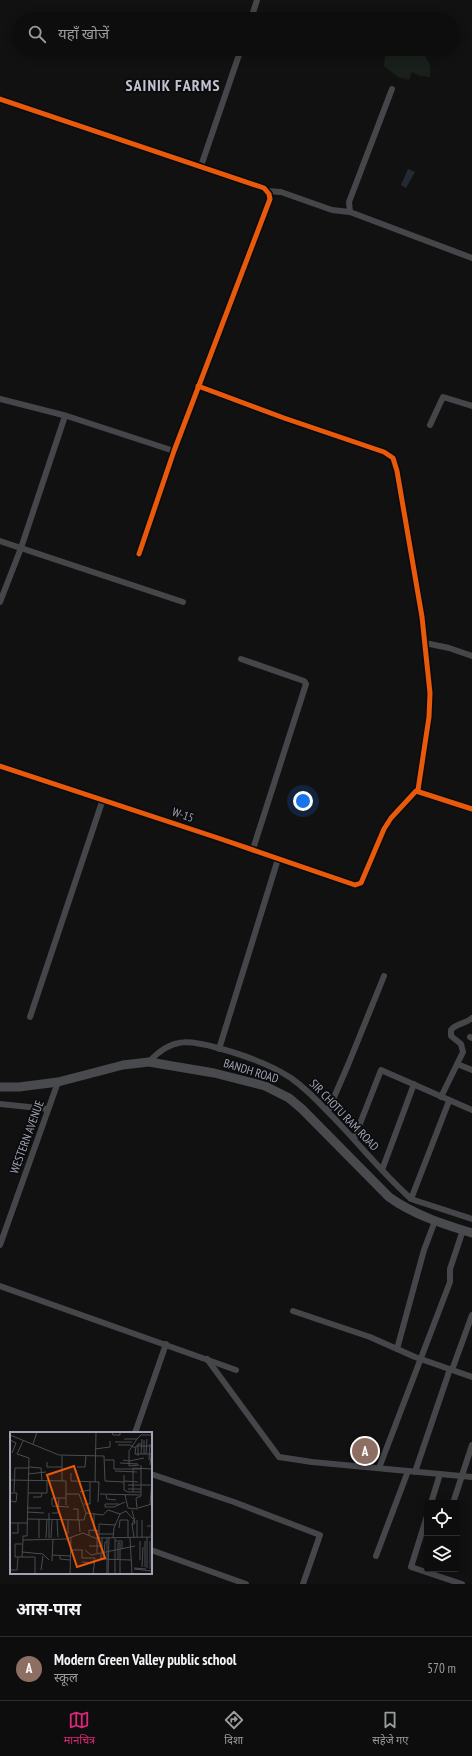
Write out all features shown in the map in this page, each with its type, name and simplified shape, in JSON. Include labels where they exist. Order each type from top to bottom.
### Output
[{"type":"street","points":[[253,12],[257,0]]},
{"type":"street","points":[[202,166],[239,56]]},
{"type":"street","points":[[350,212],[349,202],[392,89]]},
{"type":"street","points":[[0,99],[202,166],[267,191],[281,192],[332,210],[350,212],[472,258]]},
{"type":"street","points":[[139,554],[174,451],[270,199],[267,191]]},
{"type":"street","points":[[198,386],[284,418],[384,452],[393,458],[400,486],[425,643],[430,704],[418,790],[472,809]]},
{"type":"street","points":[[430,425],[443,396],[472,406]]},
{"type":"street","points":[[0,399],[65,416],[174,451]]},
{"type":"street","points":[[0,602],[21,548],[65,416]]},
{"type":"street","points":[[0,541],[183,602]]},
{"type":"street","points":[[425,643],[449,648],[472,656]]},
{"type":"street","points":[[241,659],[304,681],[306,684],[253,849]]},
{"type":"street","name":"W-15","points":[[0,766],[253,849],[355,885],[359,885],[384,829],[391,818],[418,790]]},
{"type":"street","points":[[30,1017],[103,799]]},
{"type":"street","points":[[219,1048],[278,859]]},
{"type":"street","points":[[328,1111],[384,976]]},
{"type":"street","points":[[441,1097],[464,1050],[461,1044],[451,1036],[451,1030],[455,1026],[472,1018]]},
{"type":"street","name":"SIR CHOTU RAM ROAD","points":[[149,1062],[156,1054],[175,1043],[192,1042],[219,1048],[250,1058],[276,1069],[292,1079],[316,1098],[382,1170],[411,1199],[472,1219]]},
{"type":"street","name":"BANDH ROAD","points":[[0,1087],[19,1087],[58,1082],[123,1065],[149,1062],[214,1073],[277,1091],[302,1108],[389,1197],[406,1208],[435,1221],[472,1233]]},
{"type":"street","points":[[458,1064],[472,1070]]},
{"type":"street","points":[[354,1139],[380,1070],[472,1110]]},
{"type":"street","name":"WESTERN AVENUE","points":[[0,1245],[58,1082]]},
{"type":"street","points":[[382,1170],[414,1084]]},
{"type":"street","points":[[411,1199],[449,1101]]},
{"type":"street","points":[[0,1104],[48,1109]]},
{"type":"street","points":[[397,1349],[424,1250],[435,1221]]},
{"type":"street","points":[[379,1468],[450,1282],[450,1269],[463,1230]]},
{"type":"street","points":[[0,1286],[236,1370]]},
{"type":"street","points":[[292,1311],[370,1337],[397,1349],[472,1377]]},
{"type":"street","points":[[415,1472],[450,1369],[472,1315]]},
{"type":"street","points":[[135,1432],[166,1344]]},
{"type":"street","points":[[206,1359],[279,1457],[312,1462],[472,1477]]},
{"type":"street","points":[[453,1500],[472,1445]]},
{"type":"street","points":[[376,1556],[408,1471]]},
{"type":"street","points":[[152,1474],[234,1502],[320,1535],[303,1584]]},
{"type":"street","points":[[432,1500],[440,1474]]},
{"type":"street","points":[[424,1526],[411,1567],[424,1570]]},
{"type":"street","points":[[152,1550],[246,1584]]},
{"type":"street","points":[[431,1572],[446,1581],[462,1584]]},
{"type":"shaded area","points":[[385,56],[425,56],[430,65],[430,77],[420,76],[412,72],[409,80],[398,77],[384,66]]},
{"type":"shaded area","points":[[408,169],[415,172],[406,188],[401,185]]},
{"type":"cycle path","points":[[0,99],[264,188],[269,194],[270,199],[174,451],[139,554]]},
{"type":"cycle path","points":[[198,386],[284,418],[384,452],[393,458],[397,471],[422,617],[430,693],[429,717],[418,790]]},
{"type":"cycle path","points":[[0,766],[355,885],[361,883],[384,829],[391,818],[416,791],[472,809]]},
{"type":"place","name":"Modern Green Valley public school","points":[[365,1451]]},
{"type":"district","name":"SAINIK FARMS","points":[[173,85]]}]
